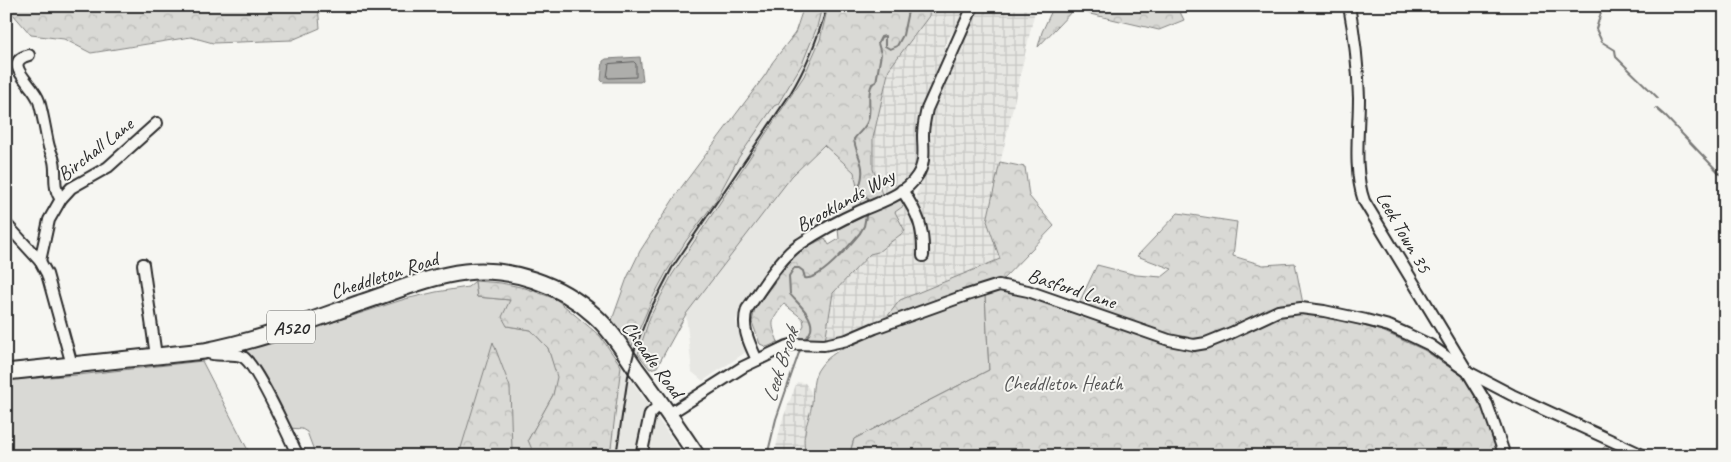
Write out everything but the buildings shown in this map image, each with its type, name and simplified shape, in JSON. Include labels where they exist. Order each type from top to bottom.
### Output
[{"type":"highway","name":"Cheddleton Road","points":[[6,372],[204,352],[231,346],[282,330],[429,280],[464,272],[485,271],[528,277],[566,295]]},
{"type":"highway","name":"Cheadle Road","points":[[566,295],[594,315],[607,329],[697,456]]},
{"type":"street","name":"Brooklands Way","points":[[758,360],[744,324],[747,309],[792,250],[859,211],[878,204],[902,190],[912,183],[921,170],[924,122],[927,109],[974,6]]},
{"type":"street","name":"Leek Town 35","points":[[1349,6],[1355,39],[1359,176],[1364,201],[1487,404],[1504,456]]},
{"type":"street","points":[[29,55],[15,59],[11,66],[13,73],[31,88],[38,99],[47,130],[48,144],[54,160],[55,186],[57,194],[61,199]]},
{"type":"street","name":"Birchall Lane","points":[[40,261],[49,220],[61,199],[71,188],[108,167],[156,123]]},
{"type":"street","points":[[902,190],[918,215],[921,224],[924,239],[923,256]]},
{"type":"street","points":[[6,224],[40,261],[47,274],[72,365]]},
{"type":"street","points":[[143,264],[156,356]]},
{"type":"street","name":"Basford Lane","points":[[665,409],[787,346],[794,344],[824,345],[847,340],[964,296],[1000,285],[1028,291],[1169,340],[1194,345],[1206,343],[1232,333],[1278,311],[1301,308],[1366,320],[1407,334],[1430,345],[1468,372],[1512,395],[1645,456]]},
{"type":"street","points":[[204,352],[213,355],[237,356],[248,361],[271,400],[298,456]]},
{"type":"street","points":[[641,456],[650,414],[665,409]]},
{"type":"shaded area","points":[[804,6],[869,6],[825,144],[854,172],[861,206],[794,241],[743,303],[736,321],[746,352],[703,381],[692,372],[686,315],[657,367],[650,369],[612,320],[627,278],[640,251],[680,189],[795,33]]},
{"type":"shaded area","points":[[930,6],[967,6],[945,45],[946,50],[920,111],[916,163],[905,182],[883,197],[873,169],[873,138],[889,69],[929,16]]},
{"type":"shaded area","points":[[981,6],[1036,6],[987,221],[1001,259],[900,300],[883,322],[844,338],[825,341],[833,293],[870,254],[878,252],[887,244],[895,212],[905,205],[914,218],[919,236],[918,259],[928,259],[928,230],[916,195],[924,176],[930,146],[931,118],[960,49]]},
{"type":"shaded area","points":[[613,362],[621,366],[649,406],[640,456],[598,456]]},
{"type":"shaded area","points":[[797,382],[805,383],[811,392],[812,403],[804,435],[805,456],[774,456],[782,421]]},
{"type":"shaded area","points":[[656,416],[684,456],[645,456]]},
{"type":"green space","points":[[6,6],[318,6],[320,28],[292,40],[213,43],[191,37],[91,53],[64,39],[31,35]]},
{"type":"green space","points":[[804,6],[822,6],[817,27],[802,64],[778,104],[774,106],[739,157],[715,202],[686,241],[667,271],[653,297],[632,346],[612,320],[627,278],[640,251],[680,189],[795,33]]},
{"type":"green space","points":[[828,6],[930,6],[929,16],[889,69],[873,138],[873,169],[883,197],[861,206],[854,172],[824,145],[792,176],[686,314],[657,367],[650,369],[638,354],[650,317],[672,275],[804,76],[820,40]]},
{"type":"green space","points":[[1054,6],[1177,6],[1184,20],[1159,30],[1090,14],[1075,8],[1038,47],[1042,32]]},
{"type":"green space","points":[[1000,162],[1025,167],[1029,196],[1054,226],[1002,280],[883,322],[900,300],[1000,259],[987,221]]},
{"type":"green space","points":[[902,199],[905,200],[905,205],[895,212],[905,231],[878,252],[870,254],[833,293],[825,341],[796,341],[804,325],[803,319],[784,304],[773,322],[778,342],[767,347],[760,344],[752,322],[755,308],[798,251],[825,238],[829,245],[839,239],[838,229],[886,204]]},
{"type":"green space","points":[[1178,213],[1237,222],[1233,256],[1263,265],[1295,263],[1303,304],[1206,340],[1193,342],[1170,336],[1079,303],[1097,265],[1136,275],[1162,277],[1172,269],[1137,256]]},
{"type":"green space","points":[[475,281],[477,297],[510,300],[507,326],[531,330],[548,348],[558,377],[553,395],[528,440],[550,450],[546,456],[514,456],[512,450],[461,448],[455,456],[316,456],[307,432],[302,429],[289,428],[246,350],[405,299],[468,287]]},
{"type":"green space","points":[[475,281],[501,283],[525,288],[556,299],[600,336],[621,366],[610,456],[546,456],[549,450],[533,452],[528,440],[553,395],[557,377],[548,348],[531,330],[507,326],[502,317],[510,300],[477,297]]},
{"type":"green space","name":"Cheddleton Heath","points":[[1001,290],[1031,295],[1183,349],[1195,350],[1206,348],[1278,315],[1299,313],[1326,316],[1382,331],[1424,350],[1465,378],[1484,405],[1501,456],[849,456],[854,439],[989,370],[985,294]]},
{"type":"green space","points":[[985,294],[989,370],[854,439],[849,456],[805,456],[804,436],[811,407],[814,380],[817,371],[832,355],[849,344],[896,324]]},
{"type":"green space","points":[[493,342],[510,387],[512,450],[514,456],[455,456],[461,448]]},
{"type":"green space","points":[[202,361],[251,456],[6,456],[6,380],[78,375]]},
{"type":"green space","points":[[1605,446],[1628,456],[1597,456]]},
{"type":"water","points":[[640,57],[643,80],[640,82],[603,82],[601,80],[603,61],[606,59]]},
{"type":"waterway","name":"Leek Brook","points":[[868,204],[868,199],[859,188],[862,170],[854,139],[864,128],[868,120],[870,89],[872,84],[876,82],[881,54],[878,43],[881,37],[885,36],[885,46],[890,49],[897,46],[903,35],[909,6]]},
{"type":"waterway","points":[[1603,6],[1596,29],[1602,42],[1615,50],[1616,57],[1658,98]]},
{"type":"waterway","points":[[1656,108],[1725,179]]},
{"type":"waterway","name":"Leek Brook","points":[[805,341],[811,330],[810,320],[790,294],[789,276],[794,268],[799,268],[803,271],[805,278],[819,274],[860,233],[864,226],[867,211]]},
{"type":"waterway","name":"Leek Brook","points":[[767,456],[776,419],[801,347]]},
{"type":"railway","points":[[616,456],[628,376],[635,349],[649,312],[672,268],[790,94],[812,51],[827,6]]}]
